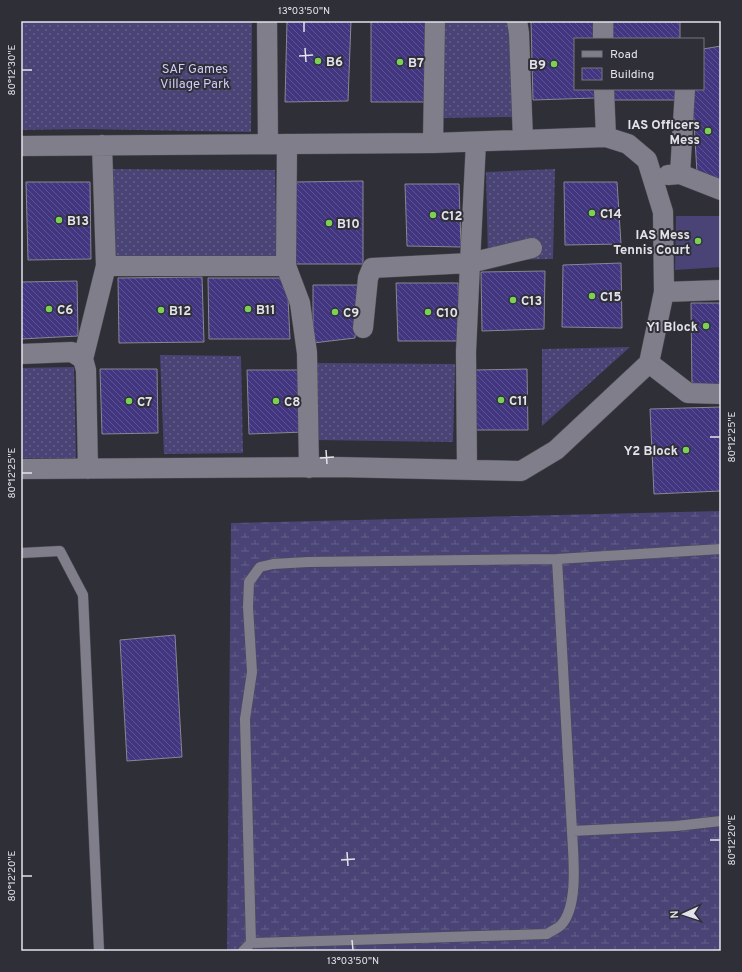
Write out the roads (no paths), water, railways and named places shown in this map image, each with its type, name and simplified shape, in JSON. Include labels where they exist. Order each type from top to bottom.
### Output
[{"type":"street","points":[[267,21],[286,266],[300,302],[307,353],[310,468]]},
{"type":"street","points":[[433,143],[435,21]]},
{"type":"street","points":[[517,21],[519,33],[523,140]]},
{"type":"street","points":[[604,90],[606,137]]},
{"type":"street","points":[[680,174],[685,90]]},
{"type":"street","points":[[21,146],[433,143],[606,137],[628,144],[647,160],[663,212],[664,292],[649,363],[556,450],[521,471],[310,468],[21,469]]},
{"type":"street","points":[[467,470],[466,352],[476,142]]},
{"type":"street","points":[[88,469],[86,370],[83,359],[106,266],[102,145]]},
{"type":"street","points":[[652,176],[680,174],[721,190]]},
{"type":"street","points":[[363,328],[368,278],[372,268],[470,263],[532,248]]},
{"type":"street","points":[[106,266],[286,266]]},
{"type":"street","points":[[664,292],[721,290]]},
{"type":"street","points":[[21,354],[72,352],[83,359]]},
{"type":"street","points":[[649,363],[688,393],[721,394]]},
{"type":"lane","points":[[251,943],[245,719],[252,672],[248,607],[249,582],[260,567],[273,564],[308,562],[557,559],[721,549]]},
{"type":"lane","points":[[21,553],[60,551],[83,595],[99,951]]},
{"type":"lane","points":[[243,951],[251,943],[547,934],[562,924],[570,909],[574,872],[557,559]]},
{"type":"lane","points":[[572,831],[676,826],[721,821]]},
{"type":"place","name":"B6","points":[[318,61]]},
{"type":"place","name":"B7","points":[[400,62]]},
{"type":"place","name":"B9","points":[[554,64]]},
{"type":"place","name":"IAS Officers Mess","points":[[708,131]]},
{"type":"place","name":"C14","points":[[592,213]]},
{"type":"place","name":"C12","points":[[433,215]]},
{"type":"place","name":"B13","points":[[59,220]]},
{"type":"place","name":"B10","points":[[329,223]]},
{"type":"place","name":"IAS Mess Tennis Court","points":[[698,241]]},
{"type":"place","name":"C15","points":[[592,296]]},
{"type":"place","name":"C13","points":[[513,300]]},
{"type":"place","name":"C6","points":[[49,309]]},
{"type":"place","name":"B11","points":[[248,309]]},
{"type":"place","name":"B12","points":[[161,310]]},
{"type":"place","name":"C9","points":[[335,312]]},
{"type":"place","name":"C10","points":[[428,312]]},
{"type":"place","name":"Y1 Block","points":[[706,326]]},
{"type":"place","name":"C11","points":[[501,400]]},
{"type":"place","name":"C7","points":[[129,401]]},
{"type":"place","name":"C8","points":[[276,401]]},
{"type":"place","name":"Y2 Block","points":[[686,450]]},
{"type":"park label","name":"SAF Games Village Park","points":[[195,76]]}]
